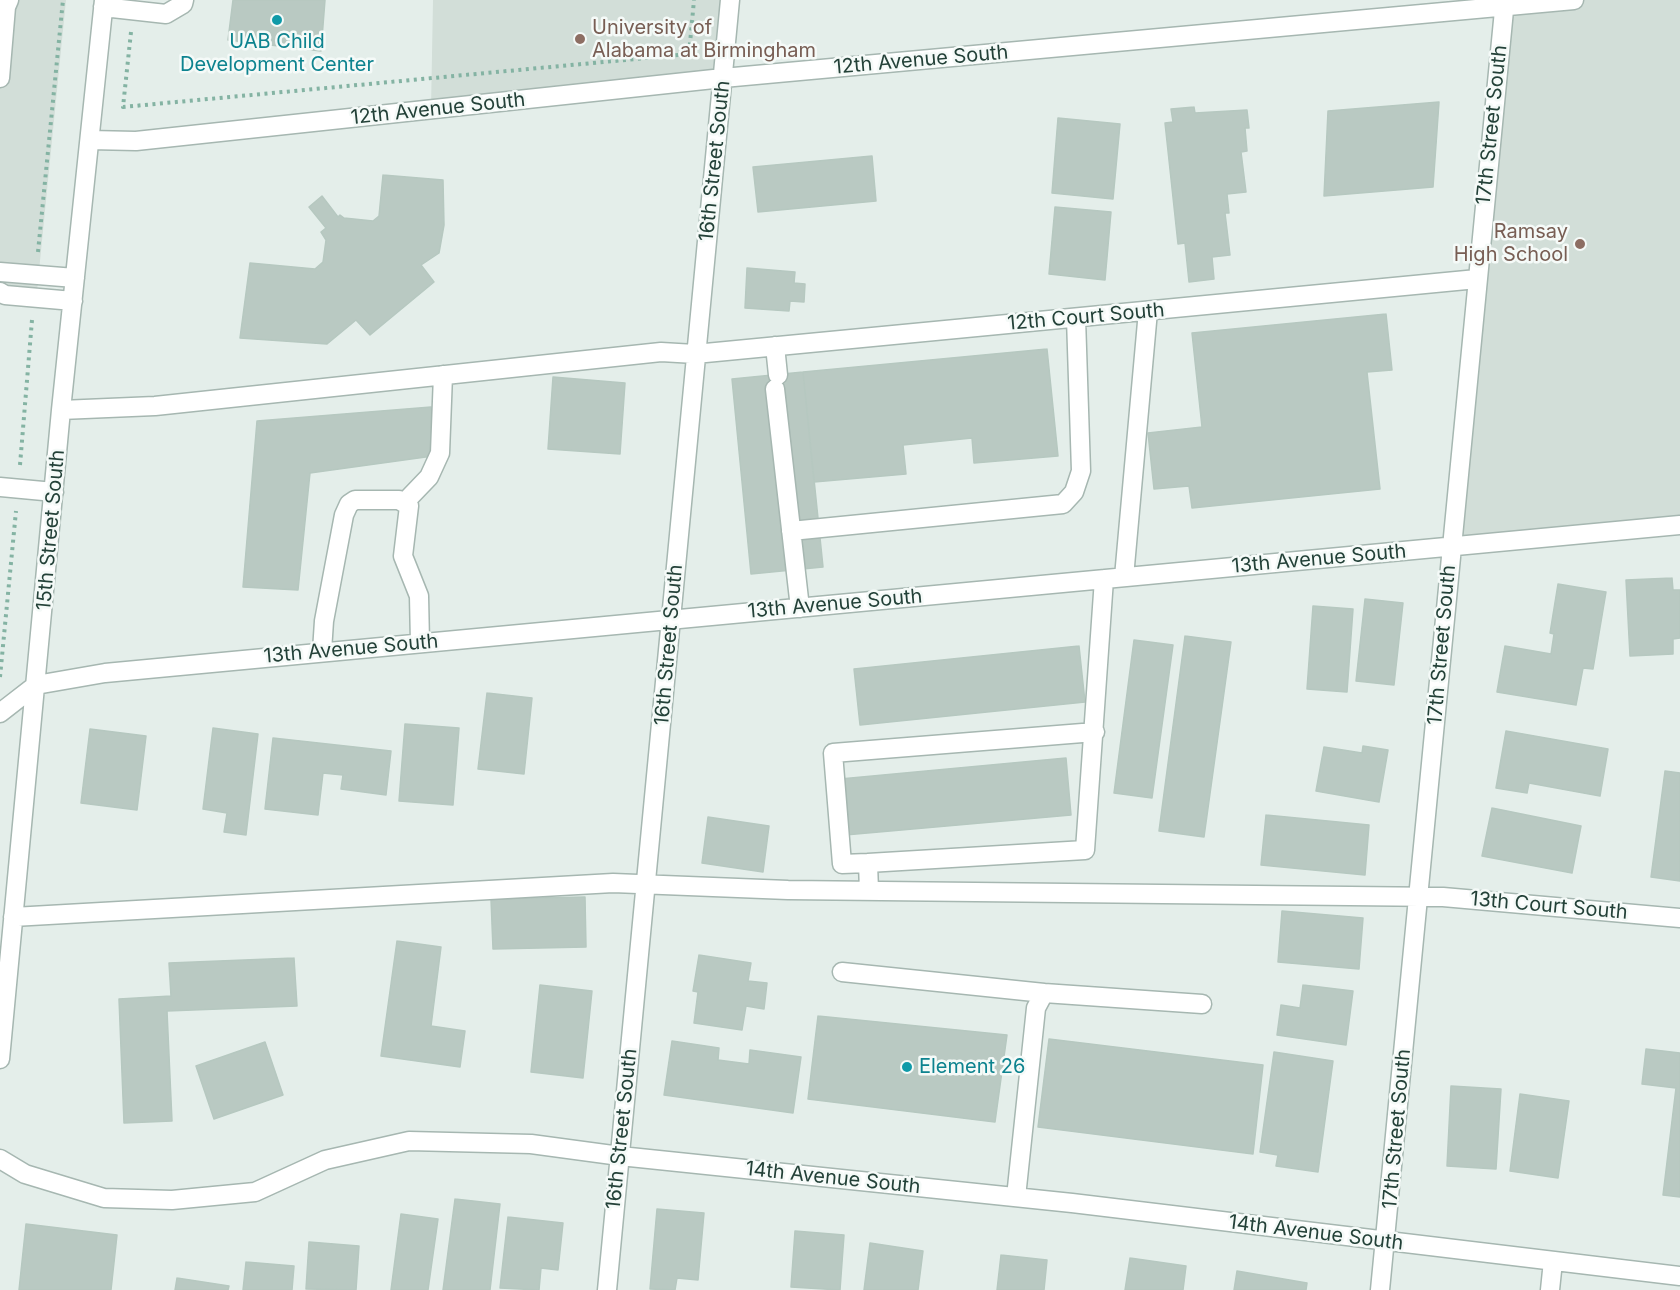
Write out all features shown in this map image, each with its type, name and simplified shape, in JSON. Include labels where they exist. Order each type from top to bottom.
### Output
[{"type":"street","points":[[0,78],[6,7],[9,0]]},
{"type":"street","points":[[104,3],[134,11],[166,14],[183,4],[184,0]]},
{"type":"street","name":"16th Street South","points":[[607,1290],[730,0]]},
{"type":"street","name":"12th Avenue South","points":[[90,140],[136,141],[723,78],[1504,3],[1574,0]]},
{"type":"street","name":"15th Street South","points":[[0,1059],[61,411],[104,3]]},
{"type":"street","name":"17th Street South","points":[[1380,1290],[1504,3]]},
{"type":"street","points":[[0,272],[75,278]]},
{"type":"street","name":"12th Court South","points":[[61,411],[155,406],[661,352],[695,354],[1477,279]]},
{"type":"street","points":[[0,292],[5,295],[73,301]]},
{"type":"street","points":[[1124,577],[1148,311]]},
{"type":"street","points":[[791,531],[1063,504],[1074,492],[1081,471],[1076,318]]},
{"type":"street","points":[[775,346],[800,608]]},
{"type":"street","points":[[322,651],[324,621],[346,509],[355,500],[405,502],[429,477],[440,453],[442,375]]},
{"type":"street","points":[[9,488],[54,492]]},
{"type":"street","points":[[405,502],[410,511],[403,556],[419,596],[420,643]]},
{"type":"street","name":"13th Avenue South","points":[[0,713],[36,685],[105,673],[1680,525]]},
{"type":"street","points":[[1095,732],[833,753],[842,864],[1085,850],[1095,732],[1104,579]]},
{"type":"street","points":[[868,863],[869,891]]},
{"type":"street","name":"13th Court South","points":[[13,917],[601,883],[869,891],[1419,896],[1680,918]]},
{"type":"street","points":[[842,972],[1044,993],[1202,1005]]},
{"type":"street","points":[[1016,1197],[1036,1008],[1044,993]]},
{"type":"street","name":"14th Avenue South","points":[[0,1159],[25,1174],[104,1198],[172,1200],[255,1192],[325,1160],[409,1141],[531,1144],[620,1156],[1016,1197],[1680,1276]]},
{"type":"street","points":[[1550,1290],[1553,1261]]},
{"type":"path","points":[[36,275],[63,0]]},
{"type":"path","points":[[134,11],[123,107],[689,54],[694,0]]},
{"type":"path","points":[[0,677],[9,488],[34,297]]},
{"type":"shaded area","points":[[0,0],[66,0],[37,291],[0,287]]},
{"type":"shaded area","name":"University of Alabama at Birmingham","points":[[433,0],[732,0],[723,78],[431,109]]},
{"type":"shaded area","name":"Ramsay High School","points":[[1574,0],[1680,0],[1680,525],[1451,547],[1504,7]]},
{"type":"building","name":"UAB Child Development Center","points":[[233,0],[325,0],[321,51],[228,40]]},
{"type":"building","points":[[1439,102],[1433,187],[1324,196],[1328,111]]},
{"type":"building","points":[[1194,107],[1195,113],[1247,110],[1249,128],[1245,128],[1247,151],[1241,152],[1246,192],[1227,194],[1229,213],[1225,213],[1230,255],[1212,257],[1214,279],[1189,282],[1185,243],[1178,244],[1165,123],[1173,122],[1171,109]]},
{"type":"building","points":[[1058,118],[1120,124],[1113,199],[1052,193]]},
{"type":"building","points":[[872,156],[876,201],[758,212],[753,167]]},
{"type":"building","points":[[383,175],[443,180],[444,225],[439,253],[421,265],[434,282],[370,335],[356,320],[327,344],[240,338],[250,263],[315,269],[323,262],[326,240],[321,232],[326,228],[309,207],[322,196],[338,217],[340,215],[344,218],[373,221],[379,216]]},
{"type":"building","points":[[1055,207],[1111,212],[1105,280],[1049,274]]},
{"type":"building","points":[[747,268],[795,272],[794,283],[805,284],[804,302],[790,301],[789,311],[745,308]]},
{"type":"building","points":[[1386,314],[1392,370],[1367,372],[1380,489],[1192,508],[1189,486],[1154,489],[1148,433],[1202,427],[1192,333]]},
{"type":"building","points":[[1047,349],[1058,456],[974,463],[972,438],[903,445],[906,474],[814,482],[803,372]]},
{"type":"building","points":[[803,372],[823,567],[751,574],[732,379]]},
{"type":"building","points":[[553,377],[625,383],[620,454],[548,449]]},
{"type":"building","points":[[431,407],[433,456],[310,473],[298,590],[243,587],[257,421]]},
{"type":"building","points":[[1672,578],[1673,590],[1680,590],[1680,638],[1673,639],[1673,654],[1630,656],[1626,580]]},
{"type":"building","points":[[1558,584],[1606,592],[1593,669],[1583,668],[1576,705],[1497,692],[1505,646],[1551,654],[1554,634],[1550,633]]},
{"type":"building","points":[[1365,599],[1403,603],[1394,685],[1356,681]]},
{"type":"building","points":[[1313,606],[1353,609],[1347,692],[1307,689]]},
{"type":"building","points":[[1185,636],[1231,642],[1204,837],[1159,831]]},
{"type":"building","points":[[1134,640],[1173,645],[1152,798],[1114,793]]},
{"type":"building","points":[[1079,646],[1085,702],[860,725],[854,669]]},
{"type":"building","points":[[487,693],[532,698],[524,774],[478,769]]},
{"type":"building","points":[[405,724],[459,728],[453,805],[399,801]]},
{"type":"building","points":[[213,728],[258,734],[246,835],[224,832],[227,813],[203,809]]},
{"type":"building","points":[[90,729],[146,736],[137,810],[81,803]]},
{"type":"building","points":[[1506,731],[1608,749],[1600,796],[1529,783],[1527,793],[1496,788]]},
{"type":"building","points":[[273,738],[391,751],[386,795],[341,789],[343,775],[323,773],[318,815],[265,809]]},
{"type":"building","points":[[1363,746],[1388,750],[1379,802],[1316,791],[1324,747],[1362,753]]},
{"type":"building","points":[[1066,758],[1071,815],[845,835],[840,779]]},
{"type":"building","points":[[1665,771],[1680,773],[1680,881],[1651,877]]},
{"type":"building","points":[[1492,808],[1581,826],[1572,873],[1482,856]]},
{"type":"building","points":[[1266,815],[1369,825],[1365,875],[1261,865]]},
{"type":"building","points":[[708,817],[769,826],[763,872],[702,863]]},
{"type":"building","points":[[585,897],[586,947],[493,949],[491,899]]},
{"type":"building","points":[[1282,911],[1363,918],[1359,969],[1278,962]]},
{"type":"building","points":[[397,941],[441,947],[431,1026],[465,1031],[460,1067],[381,1056]]},
{"type":"building","points":[[699,955],[751,963],[748,981],[767,983],[764,1009],[746,1006],[742,1030],[694,1023],[698,992],[693,991]]},
{"type":"building","points":[[294,958],[297,1006],[167,1011],[172,1121],[124,1123],[119,999],[171,996],[169,963]]},
{"type":"building","points":[[540,985],[592,991],[583,1078],[531,1072]]},
{"type":"building","points":[[1303,985],[1353,991],[1346,1045],[1277,1035],[1281,1005],[1300,1008]]},
{"type":"building","name":"Element 26","points":[[818,1016],[1007,1035],[995,1122],[808,1099]]},
{"type":"building","points":[[1049,1039],[1263,1065],[1253,1154],[1038,1127]]},
{"type":"building","points":[[672,1041],[719,1048],[718,1060],[749,1064],[750,1050],[801,1057],[793,1113],[664,1095]]},
{"type":"building","points":[[265,1042],[283,1095],[214,1119],[196,1066]]},
{"type":"building","points":[[1646,1049],[1680,1053],[1680,1197],[1663,1195],[1676,1088],[1642,1084]]},
{"type":"building","points":[[1274,1052],[1333,1061],[1318,1172],[1276,1166],[1278,1155],[1260,1152]]},
{"type":"building","points":[[1451,1086],[1501,1089],[1496,1169],[1447,1166]]},
{"type":"building","points":[[1520,1094],[1569,1101],[1558,1178],[1510,1171]]},
{"type":"building","points":[[455,1199],[500,1204],[490,1290],[443,1290]]},
{"type":"building","points":[[657,1209],[704,1213],[698,1280],[677,1278],[675,1290],[650,1289]]},
{"type":"building","points":[[401,1214],[438,1219],[428,1290],[391,1290]]},
{"type":"building","points":[[508,1217],[563,1223],[558,1270],[541,1268],[539,1290],[500,1288]]},
{"type":"building","points":[[26,1224],[117,1235],[111,1290],[19,1290]]},
{"type":"building","points":[[795,1231],[844,1235],[840,1290],[791,1287]]},
{"type":"building","points":[[309,1242],[359,1246],[356,1290],[306,1289]]},
{"type":"building","points":[[870,1243],[923,1251],[918,1290],[864,1290]]},
{"type":"building","points":[[1001,1255],[1047,1260],[1044,1290],[997,1290]]},
{"type":"building","points":[[1130,1258],[1186,1266],[1183,1290],[1125,1290]]},
{"type":"building","points":[[246,1262],[294,1266],[292,1290],[243,1290]]},
{"type":"building","points":[[1237,1271],[1307,1283],[1306,1290],[1234,1290]]},
{"type":"building","points":[[177,1278],[229,1286],[228,1290],[175,1290]]},
{"type":"place","name":"UAB Child Development Center","points":[[277,20]]},
{"type":"place","name":"University of Alabama at Birmingham","points":[[580,39]]},
{"type":"place","name":"Ramsay High School","points":[[1580,244]]},
{"type":"place","name":"Element 26","points":[[907,1067]]}]
